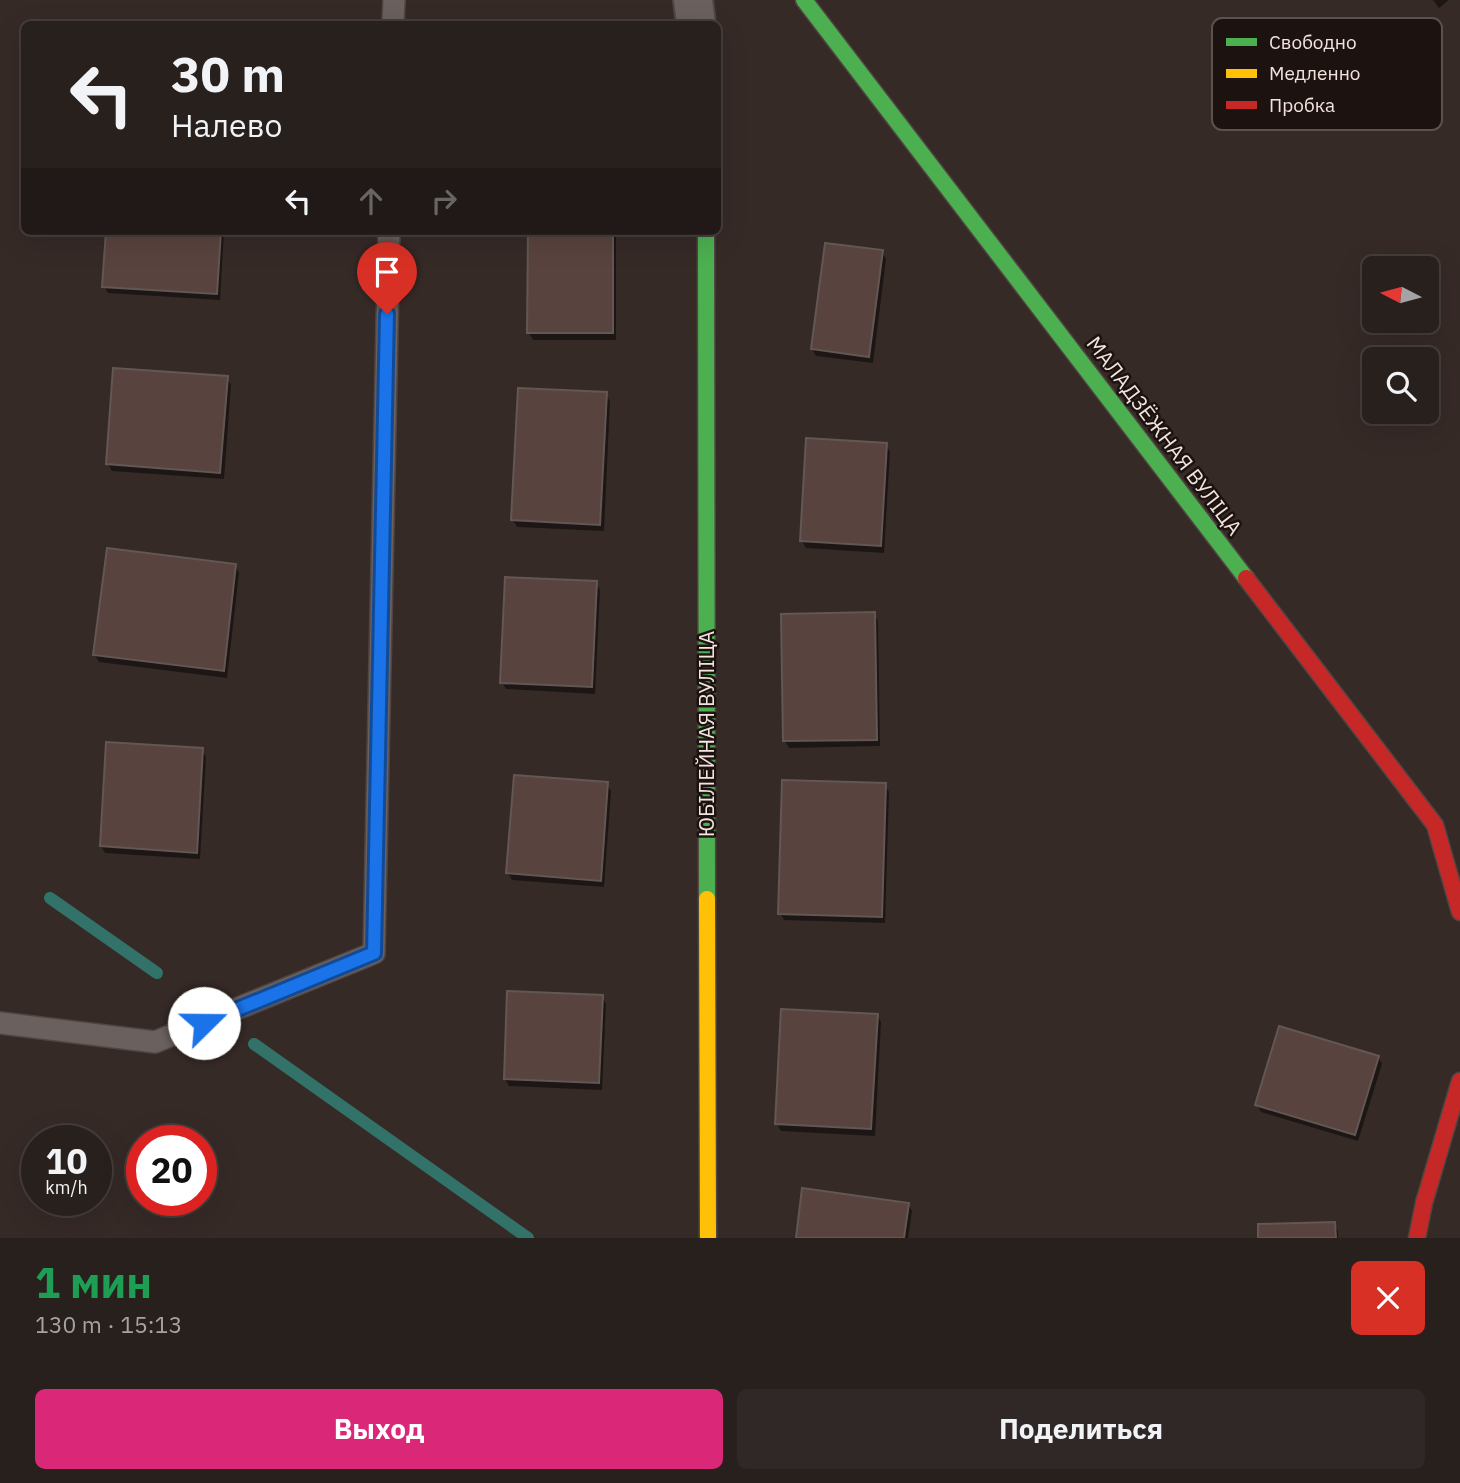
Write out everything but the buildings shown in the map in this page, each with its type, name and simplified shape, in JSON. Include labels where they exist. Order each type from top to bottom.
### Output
[{"type":"street","points":[[693,0],[696,21]]},
{"type":"street","name":"МАЛАДЗЁЖНАЯ ВУЛІЦА","points":[[804,0],[1435,825],[1460,912]]},
{"type":"street","name":"ЮБІЛЕЙНАЯ ВУЛІЦА","points":[[706,235],[708,1238]]},
{"type":"street","points":[[1418,1238],[1424,1203],[1460,1081]]},
{"type":"lane","points":[[393,21],[394,0]]},
{"type":"lane","points":[[0,1023],[155,1042],[374,953],[389,235]]},
{"type":"waterway","points":[[50,898],[157,973]]},
{"type":"waterway","points":[[254,1044],[528,1238]]},
{"type":"traffic: fast","points":[[804,0],[1246,578]]},
{"type":"traffic: fast","points":[[706,235],[707,899]]},
{"type":"traffic: slow","points":[[707,899],[708,1238]]},
{"type":"traffic: jam","points":[[1246,578],[1435,825],[1460,912]]},
{"type":"traffic: jam","points":[[1417,1238],[1424,1203],[1460,1081]]},
{"type":"route","points":[[204,1023],[374,953],[387,314]]}]
